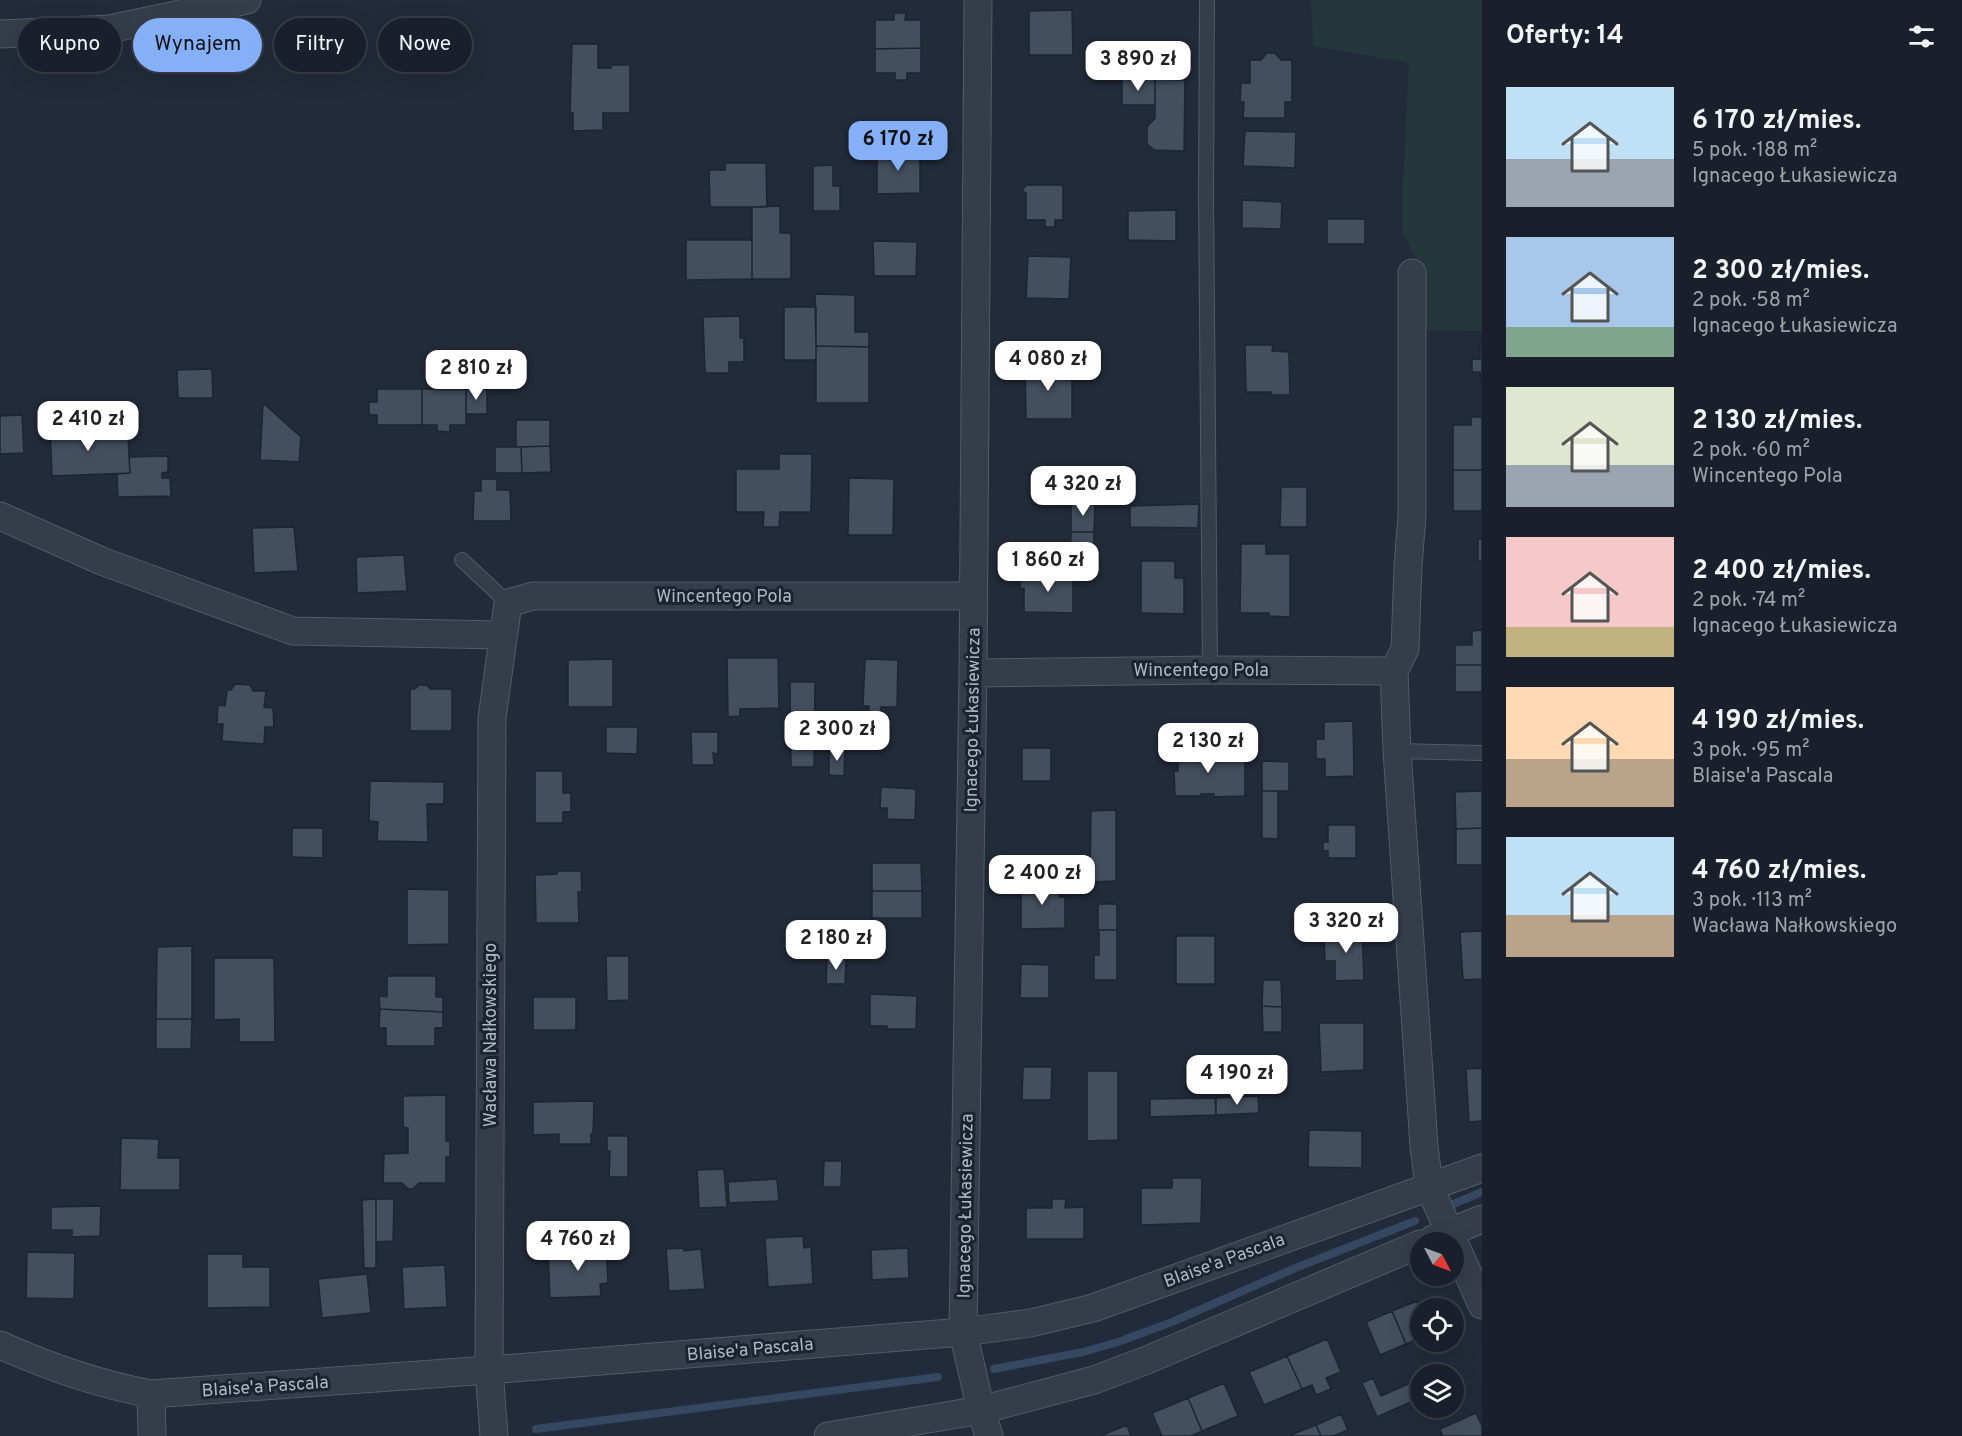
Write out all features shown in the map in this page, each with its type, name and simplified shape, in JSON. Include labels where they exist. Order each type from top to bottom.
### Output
[{"type":"street","points":[[0,34],[109,29],[247,0]]},
{"type":"street","name":"Ignacego Łukasiewicza","points":[[978,0],[973,673],[963,1332],[989,1436]]},
{"type":"street","points":[[1412,273],[1412,516],[1407,566],[1405,649],[1394,671],[1397,751],[1424,1134],[1429,1186],[1437,1232]]},
{"type":"street","points":[[0,516],[104,562],[293,631],[502,635],[508,603]]},
{"type":"street","name":"Wincentego Pola","points":[[508,603],[533,596],[973,597]]},
{"type":"street","name":"Wacława Nałkowskiego","points":[[494,1436],[489,1370],[492,718],[502,635]]},
{"type":"street","name":"Wincentego Pola","points":[[973,673],[1209,670],[1394,671]]},
{"type":"street","name":"Blaise'a Pascala","points":[[0,1345],[76,1376],[151,1394],[489,1370],[963,1332],[1031,1323],[1093,1308],[1482,1168]]},
{"type":"street","points":[[1450,1232],[1482,1219]]},
{"type":"street","points":[[828,1436],[981,1410],[1094,1380],[1147,1360],[1410,1248]]},
{"type":"street","points":[[1464,1277],[1482,1305]]},
{"type":"street","points":[[151,1394],[152,1436]]},
{"type":"lane","points":[[1207,0],[1209,670]]},
{"type":"lane","points":[[462,560],[508,603]]},
{"type":"lane","points":[[1397,751],[1482,753]]},
{"type":"green space","points":[[1311,0],[1482,0],[1482,331],[1426,330],[1426,279],[1403,233],[1403,181],[1409,63],[1313,46]]},
{"type":"building","points":[[1072,10],[1073,55],[1029,55],[1029,11]]},
{"type":"building","points":[[894,13],[906,13],[905,20],[921,20],[921,48],[875,49],[875,20],[894,20]]},
{"type":"building","points":[[572,44],[598,44],[598,68],[630,65],[630,113],[603,113],[603,130],[573,131],[573,113],[570,113]]},
{"type":"building","points":[[921,48],[921,73],[907,73],[907,80],[895,80],[895,73],[875,73],[875,49]]},
{"type":"building","points":[[1267,53],[1275,53],[1281,60],[1292,60],[1292,102],[1285,102],[1285,118],[1243,118],[1244,102],[1240,102],[1241,83],[1250,83],[1250,60],[1261,60]]},
{"type":"building","points":[[1122,79],[1155,79],[1155,105],[1122,105]]},
{"type":"building","points":[[1155,79],[1185,80],[1184,151],[1154,150],[1147,144],[1147,127],[1155,118]]},
{"type":"building","points":[[1245,131],[1296,132],[1295,168],[1243,166]]},
{"type":"building","points":[[877,151],[920,151],[920,193],[877,194]]},
{"type":"building","points":[[725,163],[766,163],[767,207],[710,207],[709,170],[725,170]]},
{"type":"building","points":[[833,165],[833,186],[840,186],[840,211],[813,211],[813,166]]},
{"type":"building","points":[[1026,185],[1063,185],[1063,220],[1055,220],[1055,227],[1045,227],[1045,220],[1026,220],[1026,193],[1022,191]]},
{"type":"building","points":[[1242,200],[1282,202],[1281,229],[1242,228]]},
{"type":"building","points":[[780,206],[780,233],[791,233],[791,279],[752,279],[752,207]]},
{"type":"building","points":[[1176,210],[1176,241],[1128,240],[1128,211]]},
{"type":"building","points":[[1327,219],[1365,219],[1365,244],[1327,244]]},
{"type":"building","points":[[686,240],[752,240],[752,279],[686,280]]},
{"type":"building","points":[[873,241],[917,242],[916,276],[874,276]]},
{"type":"building","points":[[1028,256],[1071,257],[1069,299],[1026,298]]},
{"type":"building","points":[[815,294],[855,295],[855,332],[869,332],[869,347],[816,346]]},
{"type":"building","points":[[784,307],[816,307],[816,360],[784,360]]},
{"type":"building","points":[[740,316],[740,338],[744,338],[744,362],[729,362],[729,373],[705,373],[703,317]]},
{"type":"building","points":[[1480,342],[1482,342],[1482,385],[1480,372],[1472,372],[1472,359],[1480,359]]},
{"type":"building","points":[[1245,345],[1273,345],[1272,351],[1289,352],[1290,395],[1246,392]]},
{"type":"building","points":[[816,346],[869,347],[869,403],[816,403]]},
{"type":"building","points":[[1068,363],[1068,380],[1072,380],[1072,419],[1026,419],[1025,364]]},
{"type":"building","points":[[212,369],[213,398],[178,398],[177,370]]},
{"type":"building","points":[[377,389],[422,389],[422,425],[377,425],[377,415],[369,415],[369,402],[377,402]]},
{"type":"building","points":[[422,389],[466,389],[466,425],[450,425],[450,432],[437,431],[437,425],[422,425]]},
{"type":"building","points":[[466,389],[487,389],[487,414],[466,414]]},
{"type":"building","points":[[263,403],[301,437],[299,462],[260,460]]},
{"type":"building","points":[[22,415],[24,453],[0,454],[0,416]]},
{"type":"building","points":[[1471,417],[1482,417],[1482,470],[1453,470],[1453,425],[1471,425]]},
{"type":"building","points":[[516,420],[550,420],[550,446],[516,447]]},
{"type":"building","points":[[98,426],[99,435],[128,435],[130,473],[52,476],[50,428]]},
{"type":"building","points":[[550,446],[551,472],[522,473],[521,447]]},
{"type":"building","points":[[495,447],[521,447],[522,473],[495,473]]},
{"type":"building","points":[[779,454],[812,454],[811,512],[780,512],[779,527],[763,527],[764,512],[736,512],[736,469],[779,469]]},
{"type":"building","points":[[168,456],[168,472],[162,473],[162,478],[170,478],[171,496],[118,497],[117,474],[130,473],[129,457]]},
{"type":"building","points":[[1453,470],[1482,470],[1482,511],[1453,511]]},
{"type":"building","points":[[849,478],[894,479],[893,535],[848,535]]},
{"type":"building","points":[[481,479],[497,479],[497,490],[510,490],[511,521],[473,521],[474,491],[481,491]]},
{"type":"building","points":[[1281,487],[1307,487],[1307,527],[1280,527]]},
{"type":"building","points":[[1071,503],[1095,503],[1094,532],[1071,532]]},
{"type":"building","points":[[1199,504],[1198,528],[1130,527],[1130,506]]},
{"type":"building","points":[[294,527],[298,571],[254,573],[252,528]]},
{"type":"building","points":[[1071,532],[1094,532],[1094,567],[1070,567]]},
{"type":"building","points":[[1478,539],[1482,539],[1482,561],[1478,561]]},
{"type":"building","points":[[1241,544],[1266,544],[1266,554],[1290,554],[1290,617],[1269,616],[1269,613],[1240,613]]},
{"type":"building","points":[[404,555],[407,591],[357,593],[356,557]]},
{"type":"building","points":[[1141,561],[1175,561],[1175,578],[1184,578],[1184,614],[1141,613]]},
{"type":"building","points":[[1020,574],[1073,575],[1073,613],[1024,612],[1024,588],[1020,589]]},
{"type":"building","points":[[1482,630],[1482,665],[1455,665],[1455,645],[1472,645],[1472,631]]},
{"type":"building","points":[[727,658],[778,658],[779,708],[740,709],[740,716],[728,717]]},
{"type":"building","points":[[613,659],[613,707],[568,707],[568,660]]},
{"type":"building","points":[[865,659],[898,660],[897,707],[881,707],[881,718],[869,718],[869,706],[863,706]]},
{"type":"building","points":[[1455,665],[1482,665],[1482,692],[1455,692]]},
{"type":"building","points":[[790,682],[815,682],[814,767],[791,767]]},
{"type":"building","points":[[235,684],[250,685],[253,691],[266,691],[264,707],[273,708],[274,727],[265,727],[264,744],[222,741],[223,724],[217,724],[218,705],[225,706],[227,690],[231,690]]},
{"type":"building","points":[[419,685],[427,685],[430,689],[452,689],[452,731],[410,731],[410,689],[415,689]]},
{"type":"building","points":[[1353,721],[1354,776],[1325,777],[1325,759],[1316,759],[1316,739],[1324,739],[1324,722]]},
{"type":"building","points":[[829,724],[845,724],[845,750],[829,749]]},
{"type":"building","points":[[606,727],[638,727],[637,754],[606,753]]},
{"type":"building","points":[[691,732],[718,732],[718,754],[713,753],[714,765],[692,765]]},
{"type":"building","points":[[1176,744],[1183,744],[1189,752],[1206,752],[1206,758],[1228,758],[1228,752],[1245,752],[1245,796],[1214,797],[1214,794],[1201,794],[1201,796],[1175,796],[1174,771],[1178,771],[1178,762],[1170,756],[1170,748]]},
{"type":"building","points":[[1022,748],[1051,748],[1051,781],[1022,781]]},
{"type":"building","points":[[829,749],[845,750],[844,776],[829,775]]},
{"type":"building","points":[[1262,761],[1289,762],[1289,791],[1262,791]]},
{"type":"building","points":[[535,771],[563,771],[563,793],[571,793],[571,812],[563,812],[563,823],[535,823]]},
{"type":"building","points":[[370,781],[444,782],[444,804],[427,804],[428,842],[377,841],[378,822],[369,821]]},
{"type":"building","points":[[881,787],[916,789],[915,820],[887,819],[887,808],[880,808]]},
{"type":"building","points":[[1262,791],[1278,791],[1278,839],[1262,838]]},
{"type":"building","points":[[1482,791],[1482,828],[1456,829],[1455,792]]},
{"type":"building","points":[[1116,810],[1116,881],[1090,882],[1091,811]]},
{"type":"building","points":[[1328,825],[1356,825],[1356,858],[1328,858],[1328,851],[1323,851],[1323,842],[1328,842]]},
{"type":"building","points":[[292,828],[323,828],[323,858],[292,857]]},
{"type":"building","points":[[1482,828],[1482,865],[1456,865],[1456,829]]},
{"type":"building","points":[[872,863],[921,863],[922,891],[872,891]]},
{"type":"building","points":[[557,871],[581,871],[582,892],[578,892],[579,923],[536,923],[535,875],[557,874]]},
{"type":"building","points":[[1021,882],[1059,882],[1059,897],[1065,897],[1065,928],[1021,929]]},
{"type":"building","points":[[407,889],[449,890],[449,944],[407,945]]},
{"type":"building","points":[[872,891],[922,891],[922,918],[872,918]]},
{"type":"building","points":[[1098,904],[1117,904],[1117,930],[1098,930]]},
{"type":"building","points":[[1362,929],[1364,980],[1335,981],[1335,961],[1325,961],[1324,938],[1334,937],[1334,930]]},
{"type":"building","points":[[1099,930],[1117,930],[1117,980],[1094,980],[1094,955],[1099,955]]},
{"type":"building","points":[[1482,931],[1482,979],[1463,980],[1460,932]]},
{"type":"building","points":[[827,932],[846,933],[846,959],[827,958]]},
{"type":"building","points":[[1176,936],[1215,936],[1215,984],[1176,984]]},
{"type":"building","points":[[192,946],[192,1019],[156,1019],[157,947]]},
{"type":"building","points":[[606,956],[629,956],[629,1000],[607,1001]]},
{"type":"building","points":[[214,958],[274,958],[275,1042],[239,1042],[239,1019],[214,1020]]},
{"type":"building","points":[[827,958],[846,959],[845,984],[826,984]]},
{"type":"building","points":[[1021,964],[1049,965],[1049,998],[1020,998]]},
{"type":"building","points":[[387,976],[436,976],[436,997],[443,997],[443,1012],[380,1009],[379,996],[387,997]]},
{"type":"building","points":[[1263,980],[1281,980],[1282,1007],[1262,1006]]},
{"type":"building","points":[[870,994],[917,996],[916,1029],[887,1029],[887,1026],[870,1026]]},
{"type":"building","points":[[533,997],[576,997],[576,1030],[533,1030]]},
{"type":"building","points":[[1262,1006],[1282,1007],[1282,1032],[1263,1032]]},
{"type":"building","points":[[380,1009],[443,1012],[443,1028],[435,1028],[435,1046],[386,1046],[386,1028],[379,1028]]},
{"type":"building","points":[[156,1019],[192,1019],[191,1049],[156,1049]]},
{"type":"building","points":[[1319,1023],[1364,1023],[1364,1070],[1321,1072]]},
{"type":"building","points":[[1023,1067],[1052,1067],[1051,1100],[1022,1100]]},
{"type":"building","points":[[1482,1068],[1482,1121],[1469,1122],[1466,1069]]},
{"type":"building","points":[[1087,1071],[1118,1071],[1118,1140],[1087,1141]]},
{"type":"building","points":[[446,1095],[446,1141],[450,1141],[450,1157],[446,1157],[446,1183],[419,1183],[413,1189],[408,1189],[402,1183],[383,1183],[384,1154],[408,1153],[408,1128],[403,1127],[403,1096]]},
{"type":"building","points":[[1258,1096],[1259,1113],[1216,1115],[1216,1098]]},
{"type":"building","points":[[1215,1098],[1216,1115],[1150,1117],[1150,1099]]},
{"type":"building","points":[[594,1101],[591,1144],[559,1144],[559,1134],[533,1135],[533,1102]]},
{"type":"building","points":[[1309,1130],[1362,1131],[1362,1168],[1308,1167]]},
{"type":"building","points":[[607,1136],[628,1136],[628,1177],[609,1177],[610,1151],[607,1151]]},
{"type":"building","points":[[121,1138],[159,1139],[158,1158],[180,1158],[180,1190],[120,1190]]},
{"type":"building","points":[[824,1161],[842,1161],[841,1187],[823,1187]]},
{"type":"building","points":[[724,1169],[727,1207],[699,1208],[697,1170]]},
{"type":"building","points":[[1172,1178],[1202,1178],[1201,1223],[1141,1225],[1141,1188],[1172,1188]]},
{"type":"building","points":[[777,1179],[779,1201],[729,1203],[728,1182]]},
{"type":"building","points":[[376,1199],[394,1199],[393,1241],[376,1242]]},
{"type":"building","points":[[376,1199],[376,1268],[364,1268],[362,1200]]},
{"type":"building","points":[[1052,1199],[1066,1199],[1065,1208],[1084,1207],[1084,1239],[1026,1239],[1026,1208],[1052,1208]]},
{"type":"building","points":[[101,1206],[100,1236],[72,1237],[72,1230],[51,1230],[51,1207]]},
{"type":"building","points":[[803,1236],[804,1248],[811,1247],[813,1284],[768,1287],[765,1238]]},
{"type":"building","points":[[606,1244],[608,1283],[600,1284],[601,1296],[550,1298],[548,1252],[583,1251],[583,1246]]},
{"type":"building","points":[[684,1248],[684,1251],[701,1249],[705,1289],[669,1291],[666,1249]]},
{"type":"building","points":[[908,1248],[909,1278],[872,1280],[871,1250]]},
{"type":"building","points":[[27,1252],[75,1253],[74,1299],[26,1298]]},
{"type":"building","points":[[207,1254],[243,1254],[243,1267],[270,1267],[270,1307],[207,1308]]},
{"type":"building","points":[[445,1265],[447,1307],[404,1309],[402,1267]]},
{"type":"building","points":[[367,1274],[371,1313],[322,1318],[318,1279]]},
{"type":"building","points":[[1410,1304],[1410,1342],[1406,1344],[1392,1311]]},
{"type":"building","points":[[1392,1311],[1406,1344],[1380,1355],[1366,1322]]},
{"type":"building","points":[[1327,1339],[1341,1372],[1326,1378],[1331,1389],[1316,1395],[1312,1385],[1302,1389],[1287,1356]]},
{"type":"building","points":[[1287,1356],[1302,1389],[1264,1405],[1249,1372]]},
{"type":"building","points":[[1373,1378],[1381,1396],[1410,1383],[1410,1402],[1377,1417],[1362,1383]]},
{"type":"building","points":[[1224,1383],[1238,1416],[1202,1431],[1188,1398]]},
{"type":"building","points":[[1188,1398],[1202,1431],[1191,1436],[1162,1436],[1152,1413]]},
{"type":"building","points":[[1476,1413],[1482,1426],[1482,1436],[1443,1436],[1440,1429]]},
{"type":"building","points":[[1341,1414],[1348,1430],[1333,1436],[1321,1436],[1316,1425]]},
{"type":"building","points":[[1127,1425],[1131,1436],[1100,1436]]},
{"type":"building","points":[[1316,1425],[1321,1436],[1294,1436],[1293,1434]]},
{"type":"waterway","points":[[1451,1205],[1482,1192]]},
{"type":"waterway","points":[[994,1369],[1083,1352],[1118,1342],[1172,1322],[1293,1269],[1415,1221]]},
{"type":"waterway","points":[[536,1429],[938,1377]]}]
